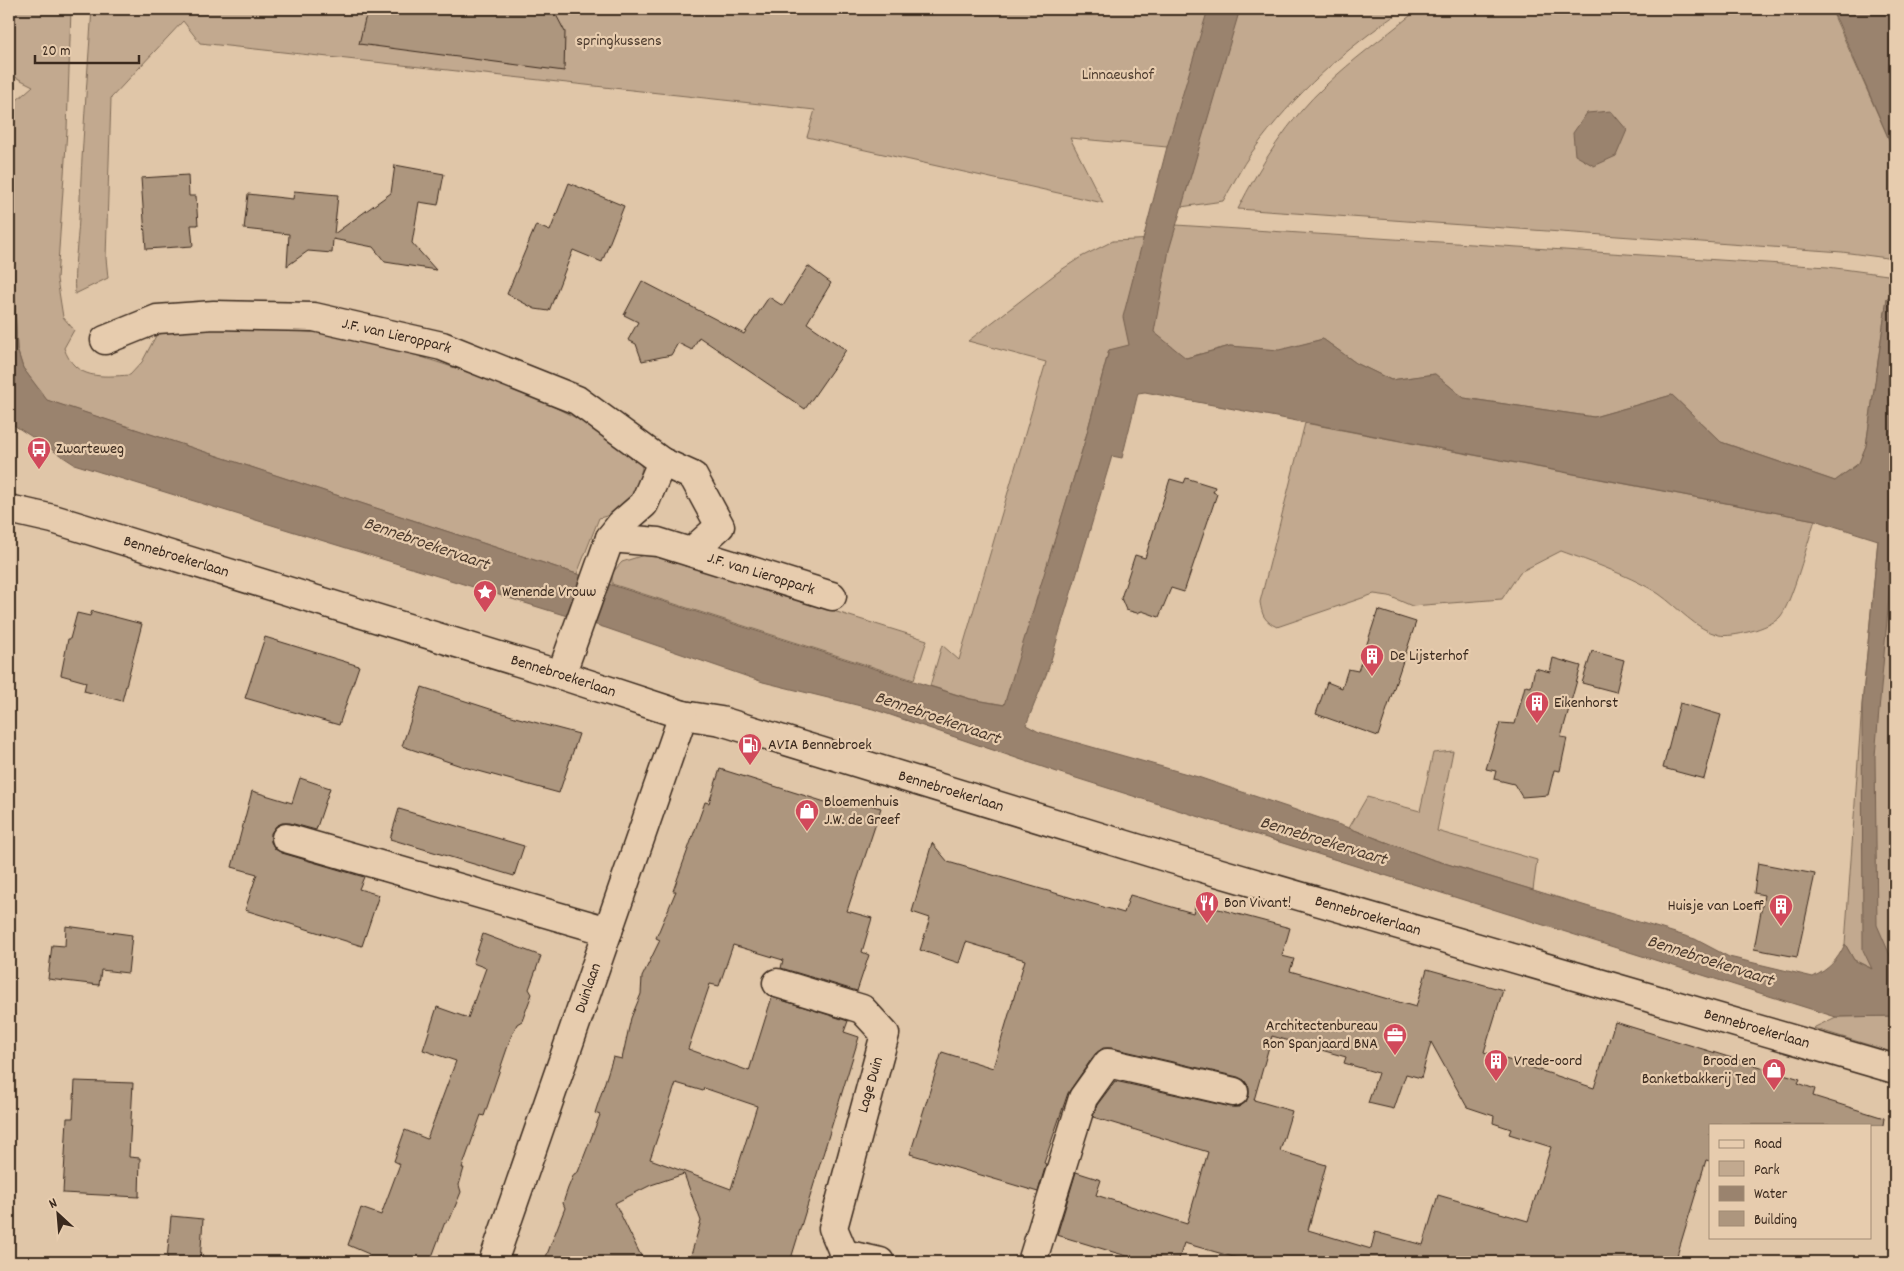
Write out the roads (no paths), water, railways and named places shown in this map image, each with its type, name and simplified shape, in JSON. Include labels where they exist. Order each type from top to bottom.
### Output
[{"type":"street","name":"J.F. van Lieroppark","points":[[105,340],[157,319],[214,315],[323,319],[442,346],[577,400],[662,462],[692,476],[720,526],[691,552]]},
{"type":"street","points":[[561,675],[610,538],[620,524],[644,504],[662,462]]},
{"type":"street","name":"Bennebroekerlaan","points":[[9,509],[53,519],[561,675],[683,715],[721,721],[1172,859],[1895,1069]]},
{"type":"street","name":"J.F. van Lieroppark","points":[[610,538],[658,542],[832,596]]},
{"type":"street","name":"Duinlaan","points":[[493,1262],[683,715]]},
{"type":"street","points":[[286,838],[608,931]]},
{"type":"street","name":"Lage Duin","points":[[777,983],[862,1009],[885,1034],[833,1228],[842,1258],[880,1262]]},
{"type":"street","points":[[1032,1262],[1083,1098],[1108,1063],[1234,1092]]},
{"type":"water","name":"Bennebroekervaart","points":[[1208,9],[1240,9],[1169,250],[1154,332],[1186,358],[1230,346],[1279,350],[1323,339],[1356,363],[1391,380],[1435,374],[1464,398],[1594,417],[1672,395],[1721,442],[1835,481],[1859,463],[1866,446],[1887,298],[1895,298],[1895,530],[1875,756],[1877,925],[1893,962],[1895,962],[1895,1016],[1836,1017],[1060,773],[873,709],[763,682],[606,628],[74,464],[9,422],[9,180],[17,349],[23,368],[47,400],[577,574],[970,699],[1004,705],[1084,444],[1109,350],[1129,345],[1123,317],[1167,147]],"holes":[[[1145,392],[1815,520],[1878,540],[1862,705],[1863,950],[1872,969],[1854,960],[1845,944],[1832,964],[1813,977],[1729,957],[1695,939],[1431,859],[1349,828],[1198,777],[1039,732],[1026,725],[1048,670],[1112,456],[1122,458],[1138,393]]]},
{"type":"water","points":[[1831,9],[1895,9],[1895,153],[1838,22]]},
{"type":"water","points":[[1611,111],[1627,130],[1616,156],[1594,166],[1575,155],[1573,133],[1587,113]]},
{"type":"place","name":"Zwarteweg","points":[[39,470]]},
{"type":"place","name":"Wenende Vrouw","points":[[485,613]]},
{"type":"place","name":"De Lijsterhof","points":[[1372,677]]},
{"type":"place","name":"Eikenhorst","points":[[1537,724]]},
{"type":"place","name":"AVIA Bennebroek","points":[[750,766]]},
{"type":"place","name":"Bloemenhuis J.W. de Greef","points":[[807,832]]},
{"type":"place","name":"Bon Vivant!","points":[[1207,924]]},
{"type":"place","name":"Huisje van Loeff","points":[[1781,927]]},
{"type":"place","name":"Architectenbureau Ron Spanjaard BNA","points":[[1395,1056]]},
{"type":"place","name":"Vrede-oord","points":[[1496,1082]]},
{"type":"place","name":"Brood en Banketbakkerij Ted","points":[[1774,1091]]},
{"type":"park label","name":"springkussens","points":[[619,41]]},
{"type":"park label","name":"Linnaeushof","points":[[1118,75]]}]
